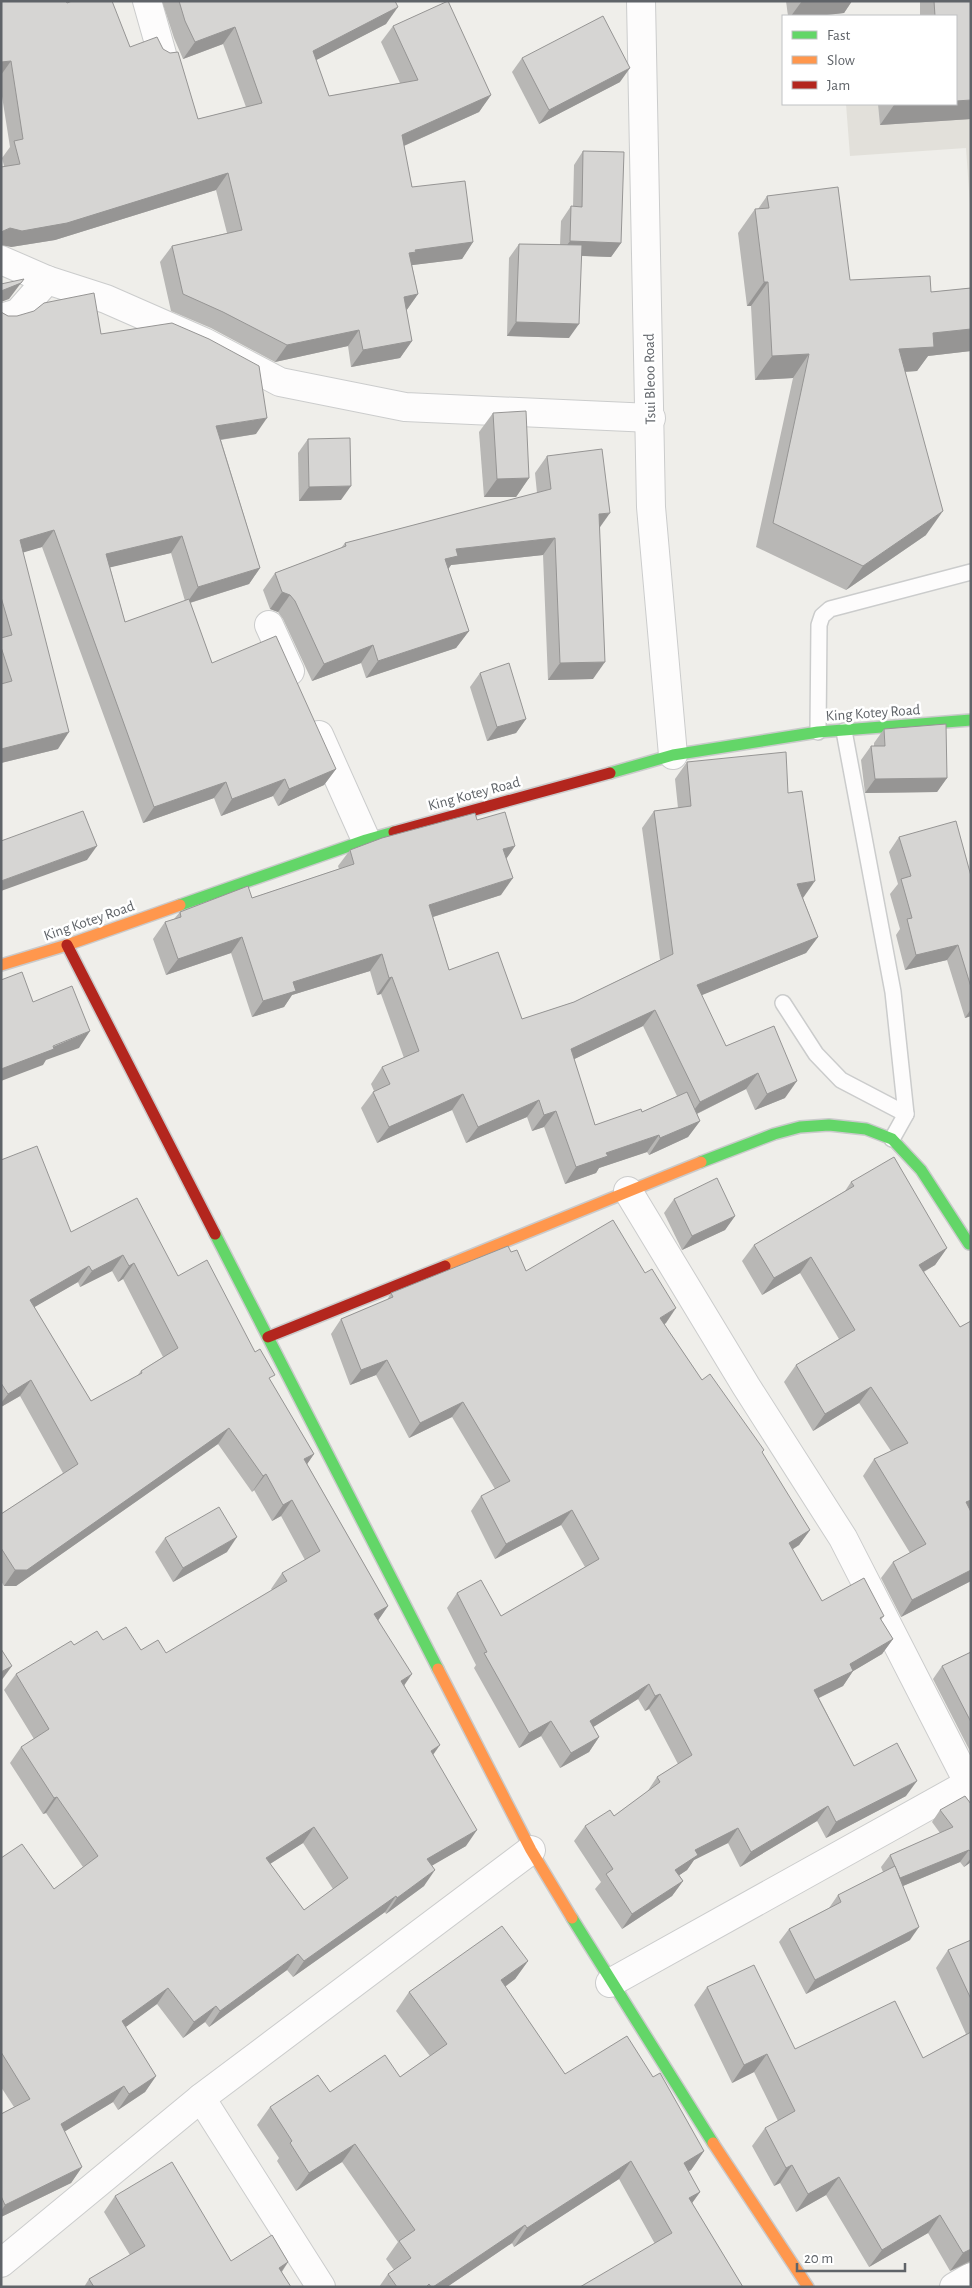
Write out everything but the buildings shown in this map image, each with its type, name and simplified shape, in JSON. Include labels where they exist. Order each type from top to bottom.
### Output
[{"type":"street","points":[[147,1],[162,54]]},
{"type":"street","name":"Tsui Bleoo Road","points":[[641,1],[651,418],[651,507],[673,755]]},
{"type":"street","points":[[1,260],[47,280],[115,303],[204,342],[280,382],[405,408],[651,418]]},
{"type":"street","points":[[1,318],[18,313],[47,280]]},
{"type":"street","points":[[269,625],[366,840]]},
{"type":"street","name":"King Kotey Road","points":[[1,965],[67,945],[366,840],[673,755],[818,732],[971,720]]},
{"type":"street","points":[[67,945],[531,1850],[610,1983],[702,2129],[808,2287]]},
{"type":"street","points":[[268,1337],[628,1191],[774,1134],[800,1127],[829,1125],[866,1130],[892,1139],[921,1170],[969,1244]]},
{"type":"street","points":[[610,1983],[970,1784],[843,1538],[746,1386],[628,1191]]},
{"type":"street","points":[[1,2263],[201,2098],[531,1850]]},
{"type":"street","points":[[201,2098],[321,2287]]},
{"type":"street","points":[[954,2287],[971,2277]]},
{"type":"lane","points":[[818,732],[819,625],[822,616],[830,609],[971,572]]},
{"type":"lane","points":[[844,731],[893,992],[906,1114],[892,1139]]},
{"type":"lane","points":[[783,1003],[816,1054],[841,1080],[906,1114]]},
{"type":"shaded area","points":[[971,40],[971,218],[966,148],[850,156],[846,105],[957,105]]},
{"type":"traffic: fast","points":[[610,773],[673,755],[818,732],[971,720]]},
{"type":"traffic: fast","points":[[180,905],[394,832]]},
{"type":"traffic: fast","points":[[701,1162],[774,1134],[800,1127],[829,1125],[866,1129],[892,1139],[921,1170],[969,1244]]},
{"type":"traffic: fast","points":[[215,1234],[438,1669]]},
{"type":"traffic: fast","points":[[572,1918],[713,2143]]},
{"type":"traffic: slow","points":[[1,965],[67,945],[180,905]]},
{"type":"traffic: slow","points":[[445,1266],[701,1162]]},
{"type":"traffic: slow","points":[[438,1669],[531,1850],[572,1918]]},
{"type":"traffic: slow","points":[[713,2143],[808,2287]]},
{"type":"traffic: jam","points":[[394,832],[610,773]]},
{"type":"traffic: jam","points":[[67,945],[215,1234]]},
{"type":"traffic: jam","points":[[268,1337],[445,1266]]}]
